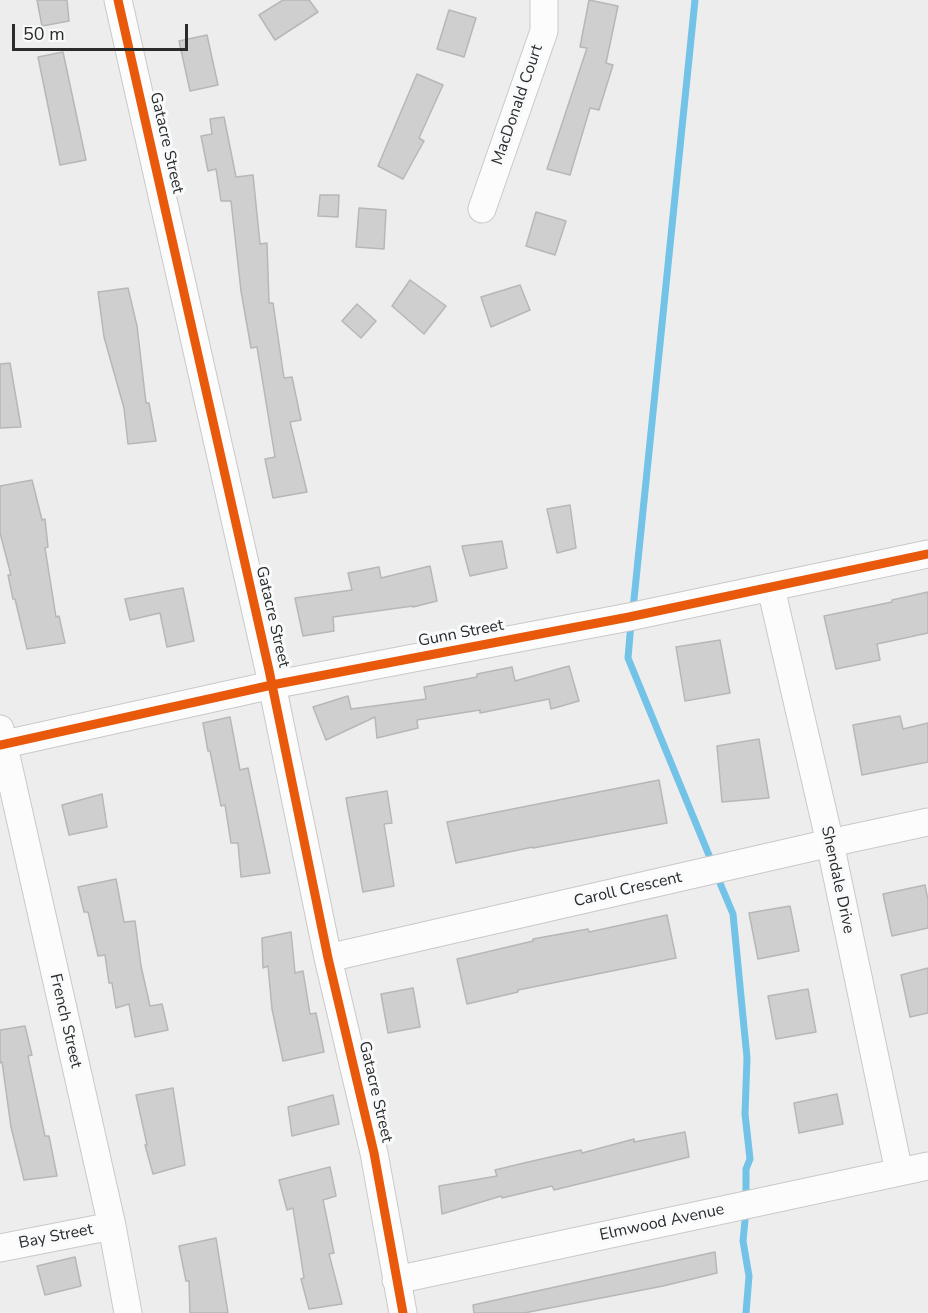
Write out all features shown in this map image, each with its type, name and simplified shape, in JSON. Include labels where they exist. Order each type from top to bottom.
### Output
[{"type":"street","name":"Gatacre Street","points":[[118,0],[272,686],[328,958],[374,1153],[403,1313]]},
{"type":"street","name":"MacDonald Court","points":[[482,209],[544,31],[544,0]]},
{"type":"street","name":"Gunn Street","points":[[1,740],[771,588],[928,554]]},
{"type":"street","name":"Shendale Drive","points":[[771,588],[830,843],[899,1172]]},
{"type":"street","name":"French Street","points":[[1,740],[112,1226],[128,1313]]},
{"type":"street","name":"Caroll Crescent","points":[[328,958],[928,822]]},
{"type":"street","name":"Elmwood Avenue","points":[[396,1280],[928,1166]]},
{"type":"street","name":"Bay Street","points":[[0,1248],[112,1226]]},
{"type":"building","points":[[37,0],[67,0],[69,21],[42,26]]},
{"type":"building","points":[[283,0],[309,0],[318,12],[275,40],[259,15]]},
{"type":"building","points":[[589,0],[618,6],[606,63],[613,65],[599,110],[590,108],[570,175],[547,169],[587,48],[580,47]]},
{"type":"building","points":[[449,10],[476,18],[464,57],[437,49]]},
{"type":"building","points":[[207,35],[218,85],[190,91],[179,41]]},
{"type":"building","points":[[63,52],[86,160],[60,165],[38,57]]},
{"type":"building","points":[[417,74],[443,85],[419,138],[424,141],[403,179],[378,166]]},
{"type":"building","points":[[224,117],[236,177],[253,175],[260,244],[267,243],[269,303],[273,303],[284,378],[292,377],[301,420],[290,422],[307,492],[273,498],[265,459],[275,457],[257,347],[251,348],[241,291],[231,201],[221,201],[216,169],[208,171],[201,136],[212,134],[210,119]]},
{"type":"building","points":[[320,195],[339,195],[338,217],[318,216]]},
{"type":"building","points":[[359,208],[386,210],[384,249],[356,247]]},
{"type":"building","points":[[536,212],[566,221],[555,255],[526,246]]},
{"type":"building","points":[[410,280],[446,306],[424,334],[392,306]]},
{"type":"building","points":[[520,285],[530,310],[491,327],[481,297]]},
{"type":"building","points":[[128,288],[137,326],[146,403],[149,403],[156,441],[128,444],[124,408],[104,337],[98,292]]},
{"type":"building","points":[[357,304],[376,321],[361,338],[342,321]]},
{"type":"building","points":[[10,363],[21,427],[0,428],[0,364]]},
{"type":"building","points":[[32,480],[42,520],[45,519],[48,547],[45,548],[56,617],[59,616],[65,643],[27,649],[15,599],[13,599],[8,575],[11,575],[0,533],[0,486]]},
{"type":"building","points":[[570,505],[576,548],[557,553],[547,509]]},
{"type":"building","points":[[502,541],[507,568],[470,576],[462,546]]},
{"type":"building","points":[[430,566],[437,601],[413,607],[333,617],[334,631],[303,636],[295,598],[352,590],[348,573],[379,567],[381,578]]},
{"type":"building","points":[[183,588],[194,641],[167,647],[160,613],[130,620],[125,599]]},
{"type":"building","points":[[928,592],[928,633],[877,644],[880,660],[836,669],[824,616]]},
{"type":"building","points":[[720,640],[730,693],[685,701],[676,647]]},
{"type":"building","points":[[569,666],[579,701],[551,709],[549,699],[480,713],[480,710],[417,720],[418,728],[377,738],[375,717],[326,740],[313,707],[348,696],[351,709],[426,699],[424,687],[477,677],[477,674],[512,667],[515,681]]},
{"type":"building","points":[[900,716],[903,729],[928,723],[928,762],[862,775],[853,725]]},
{"type":"building","points":[[230,717],[240,770],[248,768],[270,873],[241,877],[238,843],[231,843],[225,805],[221,806],[203,723]]},
{"type":"building","points":[[759,739],[769,798],[722,802],[717,746]]},
{"type":"building","points":[[659,780],[667,823],[456,863],[447,822]]},
{"type":"building","points":[[387,791],[392,823],[384,824],[394,886],[363,892],[346,798]]},
{"type":"building","points":[[102,794],[107,827],[69,835],[62,805]]},
{"type":"building","points":[[116,879],[124,922],[135,921],[141,966],[150,1006],[162,1004],[168,1030],[135,1037],[129,1004],[116,1008],[105,955],[98,956],[88,912],[84,912],[78,887]]},
{"type":"building","points":[[925,885],[928,900],[928,928],[892,936],[883,894]]},
{"type":"building","points":[[790,906],[799,951],[758,959],[749,913]]},
{"type":"building","points":[[667,915],[676,958],[518,990],[518,992],[467,1004],[457,959],[533,941],[533,939],[588,929],[589,932]]},
{"type":"building","points":[[291,932],[295,973],[303,971],[310,1014],[316,1013],[324,1052],[283,1061],[272,1009],[268,966],[263,968],[262,938]]},
{"type":"building","points":[[928,968],[928,1013],[910,1017],[901,975]]},
{"type":"building","points":[[413,988],[420,1027],[388,1033],[381,994]]},
{"type":"building","points":[[808,989],[816,1032],[776,1039],[768,996]]},
{"type":"building","points":[[25,1026],[32,1055],[28,1056],[45,1136],[49,1136],[57,1176],[24,1180],[11,1127],[2,1062],[0,1063],[0,1030]]},
{"type":"building","points":[[173,1088],[185,1165],[153,1174],[136,1095]]},
{"type":"building","points":[[837,1094],[843,1124],[799,1133],[794,1103]]},
{"type":"building","points":[[333,1095],[339,1124],[292,1136],[288,1107]]},
{"type":"building","points":[[685,1132],[689,1157],[554,1190],[552,1186],[502,1198],[501,1196],[442,1214],[439,1186],[497,1176],[495,1170],[581,1150],[582,1153],[634,1139],[634,1142]]},
{"type":"building","points":[[330,1167],[336,1196],[323,1200],[334,1253],[329,1254],[342,1304],[309,1309],[301,1279],[304,1278],[293,1208],[287,1210],[279,1180]]},
{"type":"building","points":[[216,1238],[228,1313],[190,1313],[189,1281],[186,1281],[179,1246]]},
{"type":"building","points":[[715,1252],[717,1273],[524,1313],[474,1313],[473,1305]]},
{"type":"building","points":[[75,1257],[81,1286],[45,1295],[37,1266]]},
{"type":"waterway","points":[[633,609],[695,0]]},
{"type":"waterway","points":[[631,623],[628,658],[713,865]]},
{"type":"waterway","points":[[717,876],[733,914],[747,1058],[745,1114],[750,1159],[746,1169],[746,1199]]},
{"type":"waterway","points":[[746,1210],[743,1241],[749,1276],[746,1313]]},
{"type":"cycle path","points":[[118,0],[269,670],[328,958],[374,1153],[403,1313]]},
{"type":"cycle path","points":[[0,745],[272,685],[629,617],[928,554]]}]
